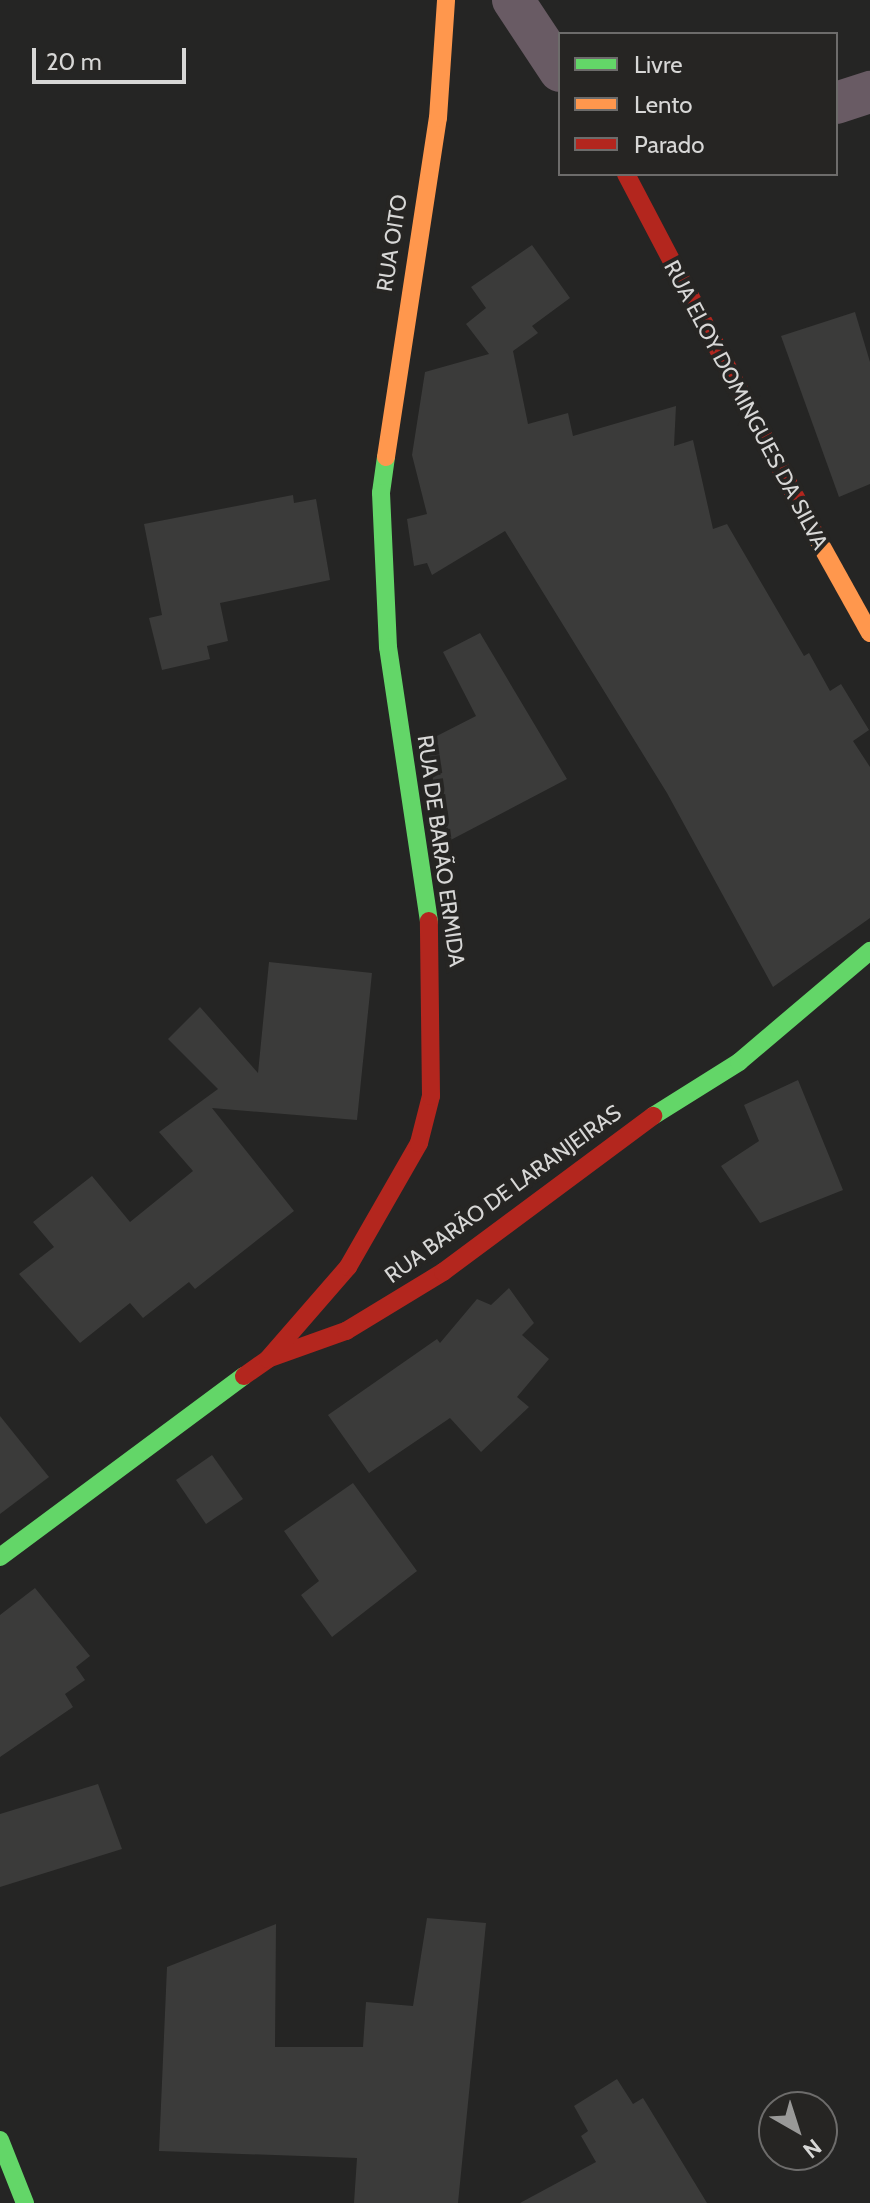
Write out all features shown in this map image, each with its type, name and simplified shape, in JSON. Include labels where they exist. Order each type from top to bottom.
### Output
[{"type":"main road","name":"RUA OITO","points":[[381,493],[438,118],[446,0]]},
{"type":"main road","name":"RUA ELOY DOMINGUES DA SILVA","points":[[627,176],[753,423],[870,633]]},
{"type":"main road","name":"RUA DE BARÃO ERMIDA","points":[[268,1359],[348,1267],[384,1210],[419,1143],[431,1096],[432,942],[388,647],[381,493]]},
{"type":"main road","name":"RUA BARÃO DE LARANJEIRAS","points":[[0,1557],[268,1359],[310,1348],[346,1331],[443,1272],[609,1145],[739,1062],[870,951]]},
{"type":"main road","points":[[0,2140],[25,2203]]},
{"type":"street","points":[[513,0],[558,68]]},
{"type":"street","points":[[838,102],[870,92]]},
{"type":"building","points":[[532,245],[570,298],[532,326],[538,333],[513,351],[528,424],[568,413],[573,436],[676,406],[674,446],[693,440],[713,529],[727,524],[804,656],[809,653],[830,691],[841,684],[869,730],[853,741],[870,767],[870,918],[773,987],[667,793],[505,531],[432,575],[427,563],[414,566],[407,519],[427,514],[412,455],[425,372],[489,354],[466,324],[486,308],[471,287]]},
{"type":"building","points":[[855,312],[870,362],[870,484],[839,497],[781,336]]},
{"type":"building","points":[[293,495],[294,503],[316,499],[330,580],[220,603],[228,641],[207,646],[210,659],[162,670],[149,618],[162,615],[144,524]]},
{"type":"building","points":[[480,633],[567,779],[443,844],[427,741],[476,716],[443,652]]},
{"type":"building","points":[[269,962],[372,973],[357,1120],[212,1108],[294,1211],[195,1289],[189,1282],[143,1318],[130,1303],[80,1343],[19,1274],[54,1247],[33,1222],[92,1176],[130,1222],[193,1171],[159,1132],[218,1089],[168,1039],[200,1007],[258,1073]]},
{"type":"building","points":[[798,1080],[843,1190],[760,1223],[721,1166],[759,1141],[744,1105]]},
{"type":"building","points":[[509,1288],[534,1323],[522,1335],[549,1359],[517,1397],[529,1407],[481,1452],[450,1418],[369,1473],[328,1415],[437,1339],[440,1343],[477,1299],[491,1305]]},
{"type":"building","points":[[0,1416],[49,1477],[0,1514]]},
{"type":"building","points":[[212,1455],[243,1499],[206,1524],[176,1480]]},
{"type":"building","points":[[353,1483],[417,1571],[332,1637],[301,1595],[319,1581],[284,1531]]},
{"type":"building","points":[[35,1588],[90,1656],[76,1667],[85,1680],[65,1694],[73,1707],[0,1757],[0,1615]]},
{"type":"building","points":[[98,1784],[122,1849],[0,1887],[0,1814]]},
{"type":"building","points":[[427,1918],[486,1923],[458,2203],[354,2203],[357,2158],[159,2151],[167,1967],[276,1924],[275,2047],[363,2047],[366,2002],[413,2006]]},
{"type":"building","points":[[617,2079],[633,2104],[643,2098],[707,2203],[520,2203],[596,2162],[581,2136],[588,2131],[574,2106]]},
{"type":"traffic: fast","points":[[386,457],[381,493],[388,647],[429,921]]},
{"type":"traffic: fast","points":[[653,1116],[739,1062],[870,951]]},
{"type":"traffic: fast","points":[[0,1557],[244,1376]]},
{"type":"traffic: fast","points":[[0,2140],[25,2203]]},
{"type":"traffic: slow","points":[[386,457],[438,118],[446,0]]},
{"type":"traffic: slow","points":[[812,529],[870,633]]},
{"type":"traffic: jam","points":[[627,176],[812,529]]},
{"type":"traffic: jam","points":[[244,1376],[268,1359],[348,1267],[419,1143],[431,1096],[429,921]]},
{"type":"traffic: jam","points":[[270,1358],[346,1331],[443,1272],[653,1116]]}]
